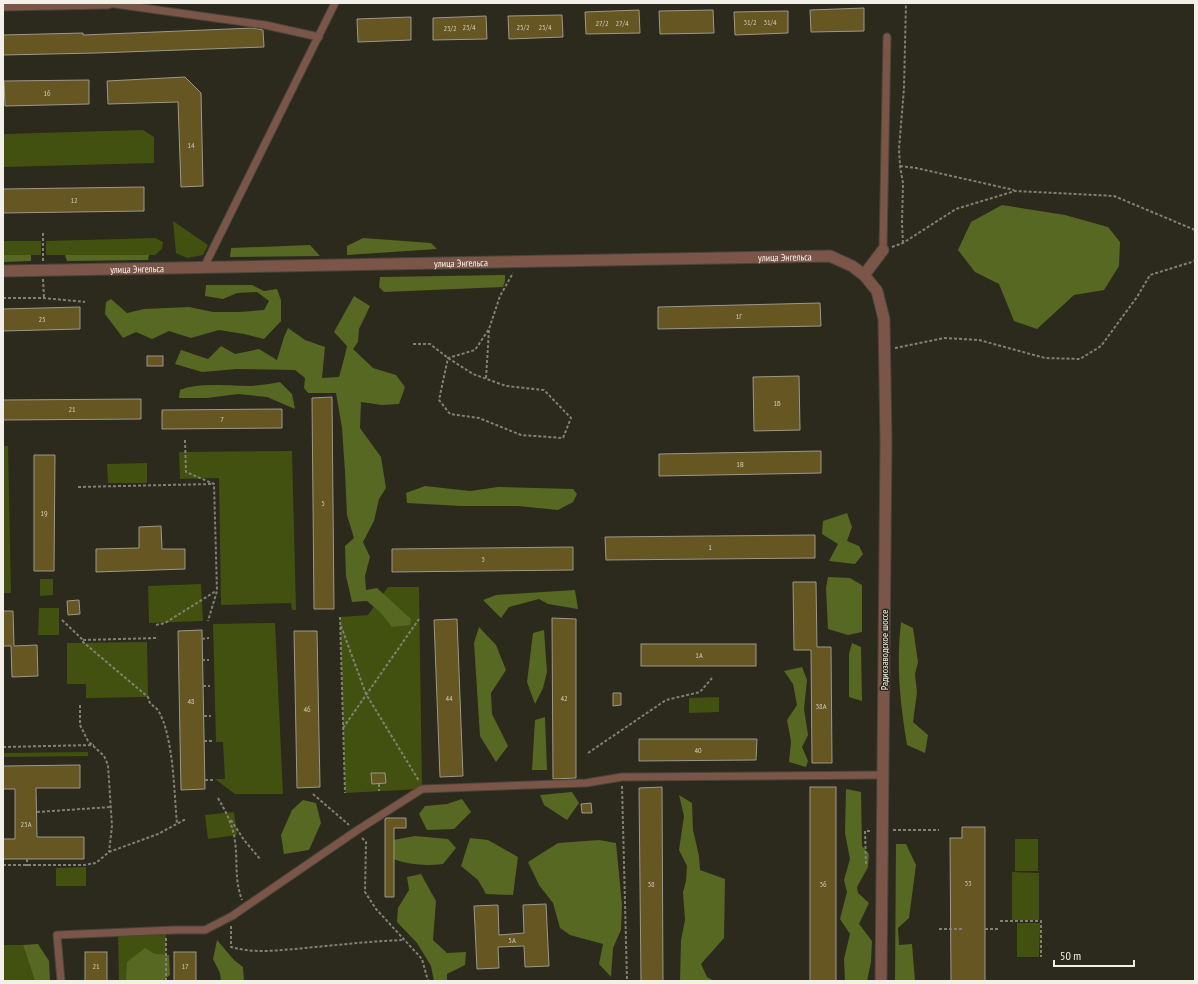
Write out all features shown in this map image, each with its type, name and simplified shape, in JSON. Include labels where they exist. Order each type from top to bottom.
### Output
[{"type":"street","points":[[3,5],[108,3]]},
{"type":"street","points":[[864,275],[883,250]]},
{"type":"street","name":"улица Энгельса","points":[[3,271],[830,256],[852,266],[864,275],[877,291],[884,319]]},
{"type":"street","name":"Радиозаводское шоссе","points":[[881,981],[886,449],[884,319]]},
{"type":"lane","points":[[108,3],[265,25],[319,37]]},
{"type":"lane","points":[[204,267],[335,3]]},
{"type":"lane","points":[[883,250],[887,37]]},
{"type":"lane","points":[[61,981],[57,935],[166,930],[205,930],[232,916],[356,831],[422,789],[586,783],[622,777],[883,775]]},
{"type":"path","points":[[903,243],[903,183],[899,149],[904,88],[906,3]]},
{"type":"path","points":[[900,166],[916,168],[1015,191],[1114,196],[1195,230]]},
{"type":"path","points":[[883,250],[903,243],[956,209],[1015,191]]},
{"type":"path","points":[[486,378],[489,329],[500,296],[519,261]]},
{"type":"path","points":[[885,349],[944,338],[979,340],[1045,358],[1080,359],[1101,346],[1137,297],[1150,276],[1195,261]]},
{"type":"path","points":[[3,298],[44,298],[85,302]]},
{"type":"path","points":[[448,358],[475,350],[489,329]]},
{"type":"path","points":[[413,344],[430,344],[472,374],[506,386],[544,390],[571,418],[563,438],[521,435],[479,418],[450,414],[439,400],[448,358]]},
{"type":"path","points":[[185,440],[186,472],[214,484]]},
{"type":"path","points":[[78,487],[214,484]]},
{"type":"path","points":[[208,621],[217,591],[214,484]]},
{"type":"path","points":[[156,625],[165,622],[217,591]]},
{"type":"path","points":[[340,616],[345,793]]},
{"type":"path","points":[[342,728],[419,619]]},
{"type":"path","points":[[62,620],[83,642],[148,698],[149,704],[157,710],[163,721],[167,734],[172,766],[177,824]]},
{"type":"path","points":[[341,626],[366,694],[422,786]]},
{"type":"path","points":[[82,640],[157,638]]},
{"type":"path","points":[[202,639],[209,638]]},
{"type":"path","points":[[202,660],[209,660]]},
{"type":"path","points":[[588,752],[666,700],[700,692],[712,678]]},
{"type":"path","points":[[203,686],[210,686]]},
{"type":"path","points":[[80,705],[80,725],[88,741],[104,756],[108,765],[112,826],[108,852]]},
{"type":"path","points":[[204,716],[211,716]]},
{"type":"path","points":[[204,741],[212,741]]},
{"type":"path","points":[[3,747],[94,745]]},
{"type":"path","points":[[622,777],[627,981]]},
{"type":"path","points":[[205,780],[213,780]]},
{"type":"path","points":[[379,784],[379,791]]},
{"type":"path","points":[[313,794],[356,831],[366,842],[365,892],[376,910],[422,959],[428,981]]},
{"type":"path","points":[[218,798],[244,840],[260,859]]},
{"type":"path","points":[[36,812],[110,807]]},
{"type":"path","points":[[230,818],[235,840],[237,883],[244,907]]},
{"type":"path","points":[[3,865],[84,865],[96,863],[108,852],[158,834],[186,819]]},
{"type":"path","points":[[893,830],[939,830]]},
{"type":"path","points":[[866,864],[865,831],[872,831]]},
{"type":"path","points":[[27,859],[27,866]]},
{"type":"path","points":[[232,916],[231,947],[245,951],[289,950],[352,945],[374,941],[404,940]]},
{"type":"path","points":[[1000,921],[1041,921],[1041,957]]},
{"type":"path","points":[[939,929],[962,929]]},
{"type":"path","points":[[985,929],[1000,929]]},
{"type":"path","points":[[166,930],[166,981]]},
{"type":"green space","points":[[143,130],[154,137],[154,163],[3,167],[3,134]]},
{"type":"green space","points":[[1002,205],[1065,215],[1108,227],[1120,242],[1119,266],[1104,290],[1074,295],[1037,329],[1014,321],[999,284],[975,272],[958,250],[971,222]]},
{"type":"green space","points":[[173,221],[208,245],[203,255],[187,258],[176,253]]},
{"type":"green space","points":[[155,238],[163,242],[162,249],[155,255],[46,255],[46,241]]},
{"type":"green space","points":[[363,238],[431,243],[437,249],[347,255],[347,246]]},
{"type":"green space","points":[[3,241],[41,241],[41,255],[3,255]]},
{"type":"green space","points":[[310,245],[320,256],[230,257],[231,248]]},
{"type":"green space","points":[[3,255],[31,255],[31,261],[3,262]]},
{"type":"green space","points":[[65,255],[149,255],[148,260],[67,261]]},
{"type":"green space","points":[[505,275],[503,287],[384,292],[379,287],[380,277]]},
{"type":"green space","points":[[206,285],[252,285],[264,291],[277,289],[281,300],[281,321],[264,339],[219,330],[191,338],[169,331],[152,339],[136,332],[123,338],[105,314],[106,302],[111,299],[127,313],[144,309],[189,307],[213,312],[264,310],[269,301],[257,292],[237,293],[223,299],[205,296]]},
{"type":"green space","points":[[354,296],[370,306],[359,329],[358,342],[353,349],[373,368],[396,375],[405,387],[399,404],[382,405],[361,402],[360,428],[381,457],[386,488],[379,499],[374,521],[363,542],[370,557],[365,576],[366,590],[377,588],[411,619],[410,625],[392,627],[381,613],[367,601],[352,602],[346,576],[345,546],[354,538],[347,515],[342,428],[336,393],[308,393],[304,388],[305,378],[295,370],[237,369],[202,372],[175,364],[181,350],[208,359],[221,346],[235,354],[259,349],[277,360],[288,328],[305,340],[325,347],[322,378],[339,377],[347,346],[334,332]]},
{"type":"green space","points":[[280,382],[292,394],[295,409],[267,397],[238,394],[207,398],[179,398],[180,390],[196,386],[252,386]]},
{"type":"green space","points":[[3,446],[8,446],[11,593],[3,593]]},
{"type":"green space","points":[[292,451],[296,610],[292,610],[291,603],[221,605],[219,478],[180,479],[179,452]]},
{"type":"green space","points":[[147,463],[147,483],[108,483],[107,464]]},
{"type":"green space","points":[[425,486],[470,491],[498,487],[573,489],[577,494],[573,502],[558,510],[518,506],[461,506],[407,503],[406,493]]},
{"type":"green space","points":[[847,513],[852,527],[847,541],[859,546],[863,554],[855,564],[829,561],[838,544],[822,534],[823,521]]},
{"type":"green space","points":[[828,577],[850,578],[862,585],[862,632],[848,635],[828,629],[826,588]]},
{"type":"green space","points":[[40,579],[53,579],[53,595],[40,596]]},
{"type":"green space","points":[[201,584],[203,621],[149,623],[148,586]]},
{"type":"green space","points":[[388,587],[419,587],[422,789],[345,793],[340,617],[368,615]]},
{"type":"green space","points":[[575,590],[578,609],[548,604],[539,599],[509,607],[501,618],[483,600],[496,595]]},
{"type":"green space","points":[[39,608],[59,608],[59,635],[38,635]]},
{"type":"green space","points":[[901,622],[913,628],[918,662],[915,674],[917,692],[913,722],[928,735],[925,753],[907,745],[902,714],[899,668]]},
{"type":"green space","points":[[275,623],[283,794],[235,794],[215,779],[225,779],[223,742],[216,742],[213,624]]},
{"type":"green space","points":[[479,627],[496,645],[506,670],[491,693],[492,714],[508,746],[496,762],[480,736],[474,643]]},
{"type":"green space","points":[[544,630],[547,672],[543,688],[535,704],[527,682],[533,633]]},
{"type":"green space","points":[[147,642],[148,697],[86,698],[86,684],[67,684],[67,643]]},
{"type":"green space","points":[[852,643],[861,647],[862,701],[849,697],[849,654]]},
{"type":"green space","points":[[802,667],[807,680],[804,709],[808,735],[802,747],[808,761],[806,767],[789,762],[791,741],[787,720],[797,705],[793,684],[784,671]]},
{"type":"green space","points":[[719,697],[719,712],[689,713],[689,698]]},
{"type":"green space","points":[[545,717],[547,770],[532,770],[535,720]]},
{"type":"green space","points":[[88,752],[88,756],[3,757],[3,753]]},
{"type":"green space","points":[[846,789],[861,792],[862,846],[869,854],[868,867],[857,887],[858,893],[869,903],[859,924],[872,941],[871,962],[867,981],[845,981],[844,959],[850,934],[840,919],[847,892],[844,880],[850,859],[845,833]]},
{"type":"green space","points":[[572,792],[579,803],[567,820],[544,805],[540,795]]},
{"type":"green space","points":[[679,795],[692,803],[693,830],[699,856],[700,870],[725,879],[724,938],[701,964],[707,977],[714,981],[680,981],[681,940],[685,920],[683,892],[686,881],[687,866],[679,850],[684,816]]},
{"type":"green space","points":[[462,799],[471,812],[454,829],[427,830],[419,814],[425,806],[447,804]]},
{"type":"green space","points":[[303,800],[316,803],[321,823],[309,850],[284,854],[281,835],[292,810]]},
{"type":"green space","points":[[234,812],[237,835],[208,839],[205,815]]},
{"type":"green space","points":[[415,836],[448,839],[456,848],[443,864],[430,865],[405,863],[393,859],[393,840]]},
{"type":"green space","points":[[470,838],[488,840],[518,857],[513,895],[486,894],[478,880],[461,866]]},
{"type":"green space","points":[[1015,839],[1038,839],[1038,871],[1015,871]]},
{"type":"green space","points":[[599,840],[616,843],[622,905],[621,930],[613,948],[611,977],[599,964],[603,944],[570,935],[560,928],[553,903],[539,885],[528,862],[558,843]]},
{"type":"green space","points":[[896,844],[906,844],[916,865],[909,918],[898,928],[899,945],[912,944],[915,981],[895,981]]},
{"type":"green space","points":[[86,867],[86,886],[56,886],[56,868]]},
{"type":"green space","points":[[1012,872],[1039,873],[1039,920],[1012,920]]},
{"type":"green space","points":[[421,874],[436,901],[433,940],[447,953],[466,952],[465,965],[447,974],[447,981],[434,981],[431,966],[417,943],[397,922],[398,908],[409,890],[407,877]]},
{"type":"green space","points":[[1017,923],[1040,923],[1039,957],[1017,957]]},
{"type":"green space","points":[[166,930],[166,981],[119,981],[118,932]]},
{"type":"green space","points":[[217,940],[234,960],[243,967],[244,981],[221,981],[220,973],[213,959]]},
{"type":"green space","points":[[38,944],[49,961],[50,981],[35,981],[23,945]]},
{"type":"green space","points":[[3,945],[23,945],[35,981],[3,981]]},
{"type":"green space","points":[[145,948],[155,954],[169,955],[170,975],[162,981],[126,981],[127,962]]},
{"type":"building","points":[[864,8],[864,31],[811,32],[810,10]]},
{"type":"building","points":[[639,10],[640,33],[586,34],[585,12]]},
{"type":"building","points":[[713,10],[714,33],[660,34],[659,11]]},
{"type":"building","points":[[788,11],[788,33],[735,35],[734,12]]},
{"type":"building","points":[[562,15],[563,37],[509,39],[508,16]]},
{"type":"building","points":[[486,16],[487,39],[433,40],[433,18]]},
{"type":"building","points":[[411,17],[411,40],[358,42],[357,19]]},
{"type":"building","points":[[253,28],[263,30],[264,47],[3,55],[3,35],[83,33],[83,35]]},
{"type":"building","points":[[185,77],[201,93],[203,186],[181,187],[178,102],[108,104],[107,81]]},
{"type":"building","points":[[89,80],[89,104],[5,106],[4,81]]},
{"type":"building","points":[[144,187],[144,211],[3,213],[3,189]]},
{"type":"building","points":[[820,303],[821,326],[658,329],[658,307]]},
{"type":"building","points":[[80,307],[80,329],[3,331],[3,309]]},
{"type":"building","points":[[147,356],[163,356],[163,366],[147,366]]},
{"type":"building","points":[[799,376],[800,430],[754,431],[753,377]]},
{"type":"building","points":[[332,397],[334,609],[314,609],[312,398]]},
{"type":"building","points":[[141,399],[141,419],[3,420],[3,400]]},
{"type":"building","points":[[282,409],[282,428],[162,429],[162,410]]},
{"type":"building","points":[[821,451],[821,473],[659,476],[659,454]]},
{"type":"building","points":[[34,455],[55,455],[54,571],[34,571]]},
{"type":"building","points":[[161,526],[162,549],[185,549],[185,569],[96,572],[96,549],[139,548],[139,527]]},
{"type":"building","points":[[815,535],[815,558],[606,560],[605,537]]},
{"type":"building","points":[[573,547],[573,570],[392,572],[392,549]]},
{"type":"building","points":[[793,582],[816,582],[817,647],[831,647],[832,763],[812,763],[811,650],[794,650]]},
{"type":"building","points":[[79,600],[80,614],[68,615],[67,601]]},
{"type":"building","points":[[3,611],[13,611],[14,646],[37,645],[38,676],[12,677],[11,646],[3,646]]},
{"type":"building","points":[[552,618],[576,619],[576,778],[553,779]]},
{"type":"building","points":[[457,619],[463,776],[440,777],[434,620]]},
{"type":"building","points":[[202,630],[205,789],[181,790],[178,631]]},
{"type":"building","points":[[294,631],[317,631],[320,787],[297,788]]},
{"type":"building","points":[[641,644],[756,644],[756,666],[641,666]]},
{"type":"building","points":[[613,693],[621,693],[621,705],[613,706]]},
{"type":"building","points":[[639,739],[757,739],[756,760],[639,761]]},
{"type":"building","points":[[80,765],[80,788],[36,788],[37,837],[84,837],[84,859],[3,859],[3,839],[15,839],[15,789],[3,789],[3,766]]},
{"type":"building","points":[[371,773],[385,773],[386,783],[372,784]]},
{"type":"building","points":[[662,787],[663,981],[641,981],[639,788]]},
{"type":"building","points":[[810,787],[836,787],[836,981],[810,981]]},
{"type":"building","points":[[591,803],[592,813],[582,813],[581,804]]},
{"type":"building","points":[[386,818],[406,818],[406,828],[394,828],[394,897],[385,897]]},
{"type":"building","points":[[962,827],[985,827],[985,981],[951,981],[950,838],[962,838]]},
{"type":"building","points":[[546,904],[549,966],[525,967],[524,946],[498,947],[499,968],[477,969],[474,906],[498,905],[499,935],[524,933],[523,905]]},
{"type":"building","points":[[85,952],[107,952],[107,981],[85,981]]},
{"type":"building","points":[[174,952],[196,952],[196,981],[174,981]]}]
